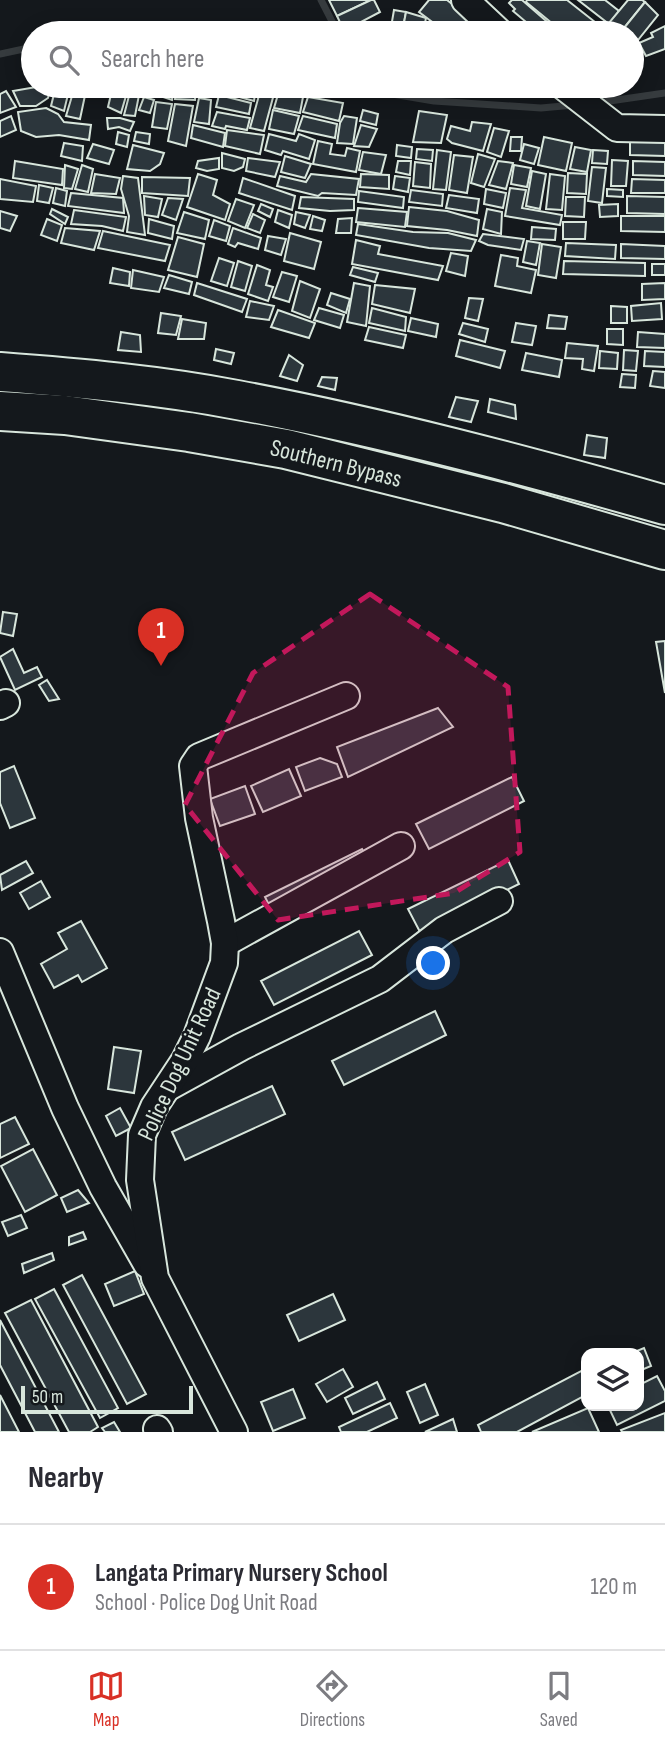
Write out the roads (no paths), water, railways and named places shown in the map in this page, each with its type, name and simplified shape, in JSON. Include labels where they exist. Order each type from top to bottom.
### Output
[{"type":"highway","name":"Southern Bypass","points":[[0,372],[154,387],[236,400],[453,448],[665,505]]},
{"type":"highway","name":"Southern Bypass","points":[[0,411],[93,419],[286,449],[503,503],[665,550]]},
{"type":"street","points":[[465,0],[487,21]]},
{"type":"street","points":[[578,98],[617,128],[665,129]]},
{"type":"street","name":"Police Dog Unit Road","points":[[234,1432],[155,1278],[140,1180],[139,1154],[147,1121],[197,1036],[223,963],[225,943],[199,818],[192,766],[199,757],[346,696]]},
{"type":"street","points":[[225,943],[401,846]]},
{"type":"street","points":[[166,1089],[241,1047],[380,979],[444,930],[499,901]]},
{"type":"street","points":[[0,952],[65,1108],[92,1164],[155,1278]]},
{"type":"waterway","points":[[321,0],[332,21]]},
{"type":"waterway","points":[[0,54],[21,50]]},
{"type":"waterway","points":[[644,96],[665,93]]},
{"type":"waterway","points":[[416,98],[541,108],[574,105]]},
{"type":"waterway","points":[[596,103],[630,98]]},
{"type":"place","name":"Langata Primary Nursery School","points":[[161,666]]}]
